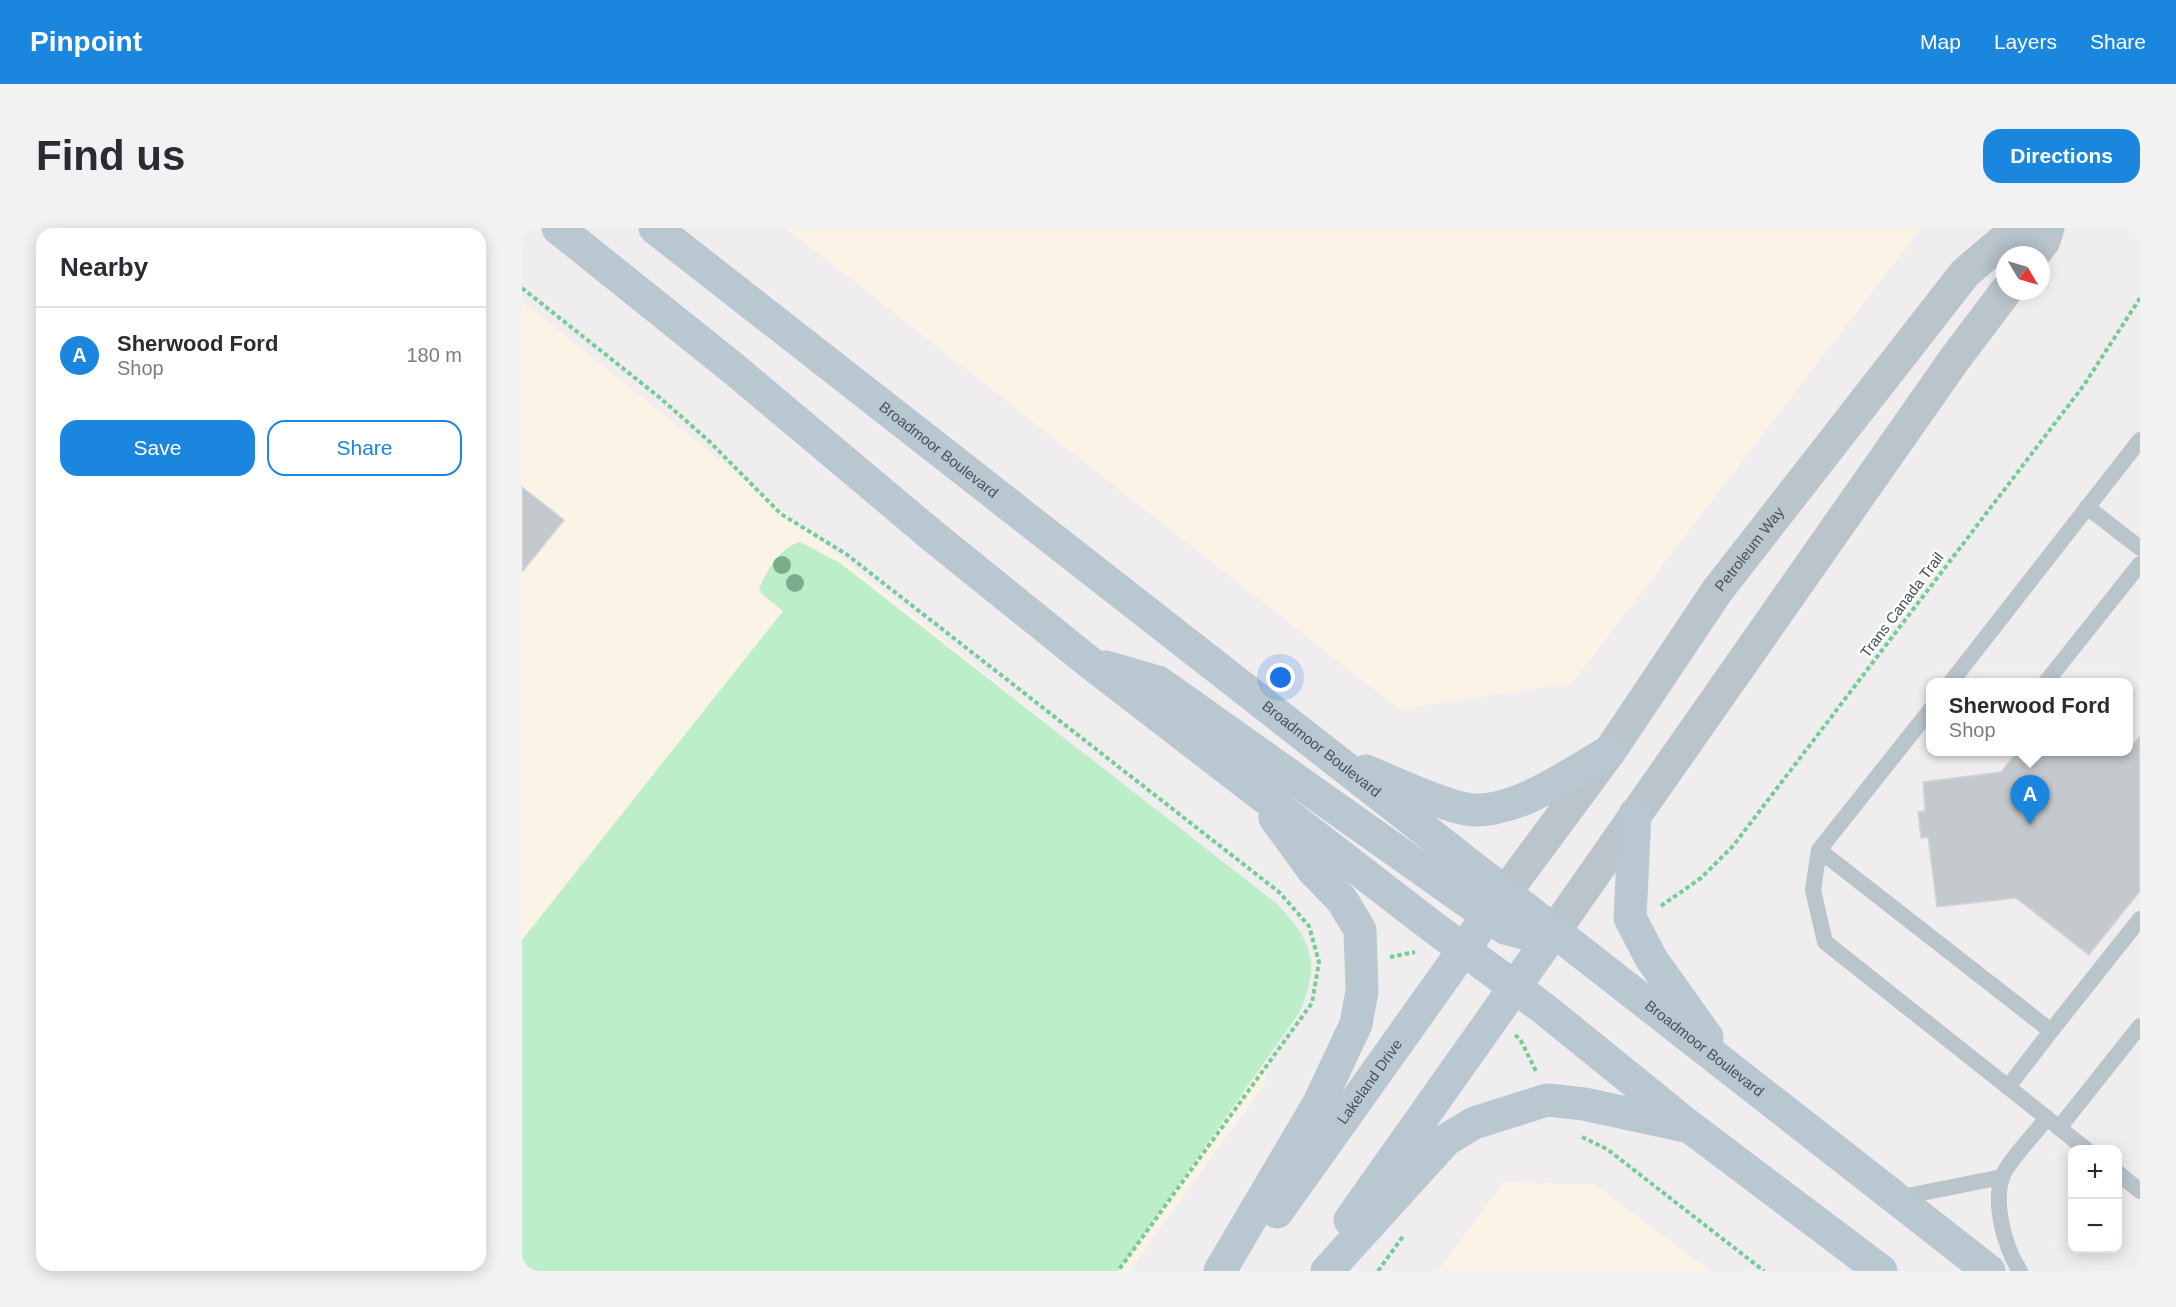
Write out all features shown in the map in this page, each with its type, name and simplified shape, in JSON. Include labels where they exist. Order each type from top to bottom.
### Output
[{"type":"main road","points":[[558,228],[734,369],[934,537],[1089,662],[1516,987],[1690,1127],[1881,1271]]},
{"type":"main road","name":"Broadmoor Boulevard","points":[[655,228],[1330,756],[1496,905],[1553,933],[1989,1271]]},
{"type":"main road","points":[[1089,662],[1158,682],[1496,905]]},
{"type":"main road","points":[[1330,756],[1426,795],[1474,810],[1497,807],[1534,794],[1610,751]]},
{"type":"main road","points":[[1220,1271],[1319,1103],[1356,1024],[1362,991],[1360,930],[1342,900],[1313,870],[1255,790]]},
{"type":"main road","points":[[1635,814],[1630,918],[1652,960],[1681,1004],[1740,1078]]},
{"type":"main road","name":"Lakeland Drive","points":[[1236,1271],[1496,905]]},
{"type":"main road","points":[[1314,1271],[1553,933]]},
{"type":"main road","points":[[1327,1271],[1446,1140],[1474,1123],[1547,1100],[1584,1104],[1690,1127]]},
{"type":"street","name":"Petroleum Way","points":[[1496,905],[1610,751],[1718,591],[1965,273],[2018,228]]},
{"type":"street","points":[[2040,246],[2048,228]]},
{"type":"street","points":[[1553,933],[1954,360],[1999,300]]},
{"type":"lane","points":[[1954,678],[2139,443]]},
{"type":"lane","points":[[2087,507],[2140,548]]},
{"type":"lane","points":[[2049,678],[2140,564]]},
{"type":"lane","points":[[1923,728],[1820,850],[1814,890],[1825,942],[2082,1145]]},
{"type":"lane","points":[[1820,850],[2051,1031]]},
{"type":"lane","points":[[2008,1087],[2140,919]]},
{"type":"lane","points":[[1896,1199],[2002,1177],[2140,1026]]},
{"type":"lane","points":[[2122,1176],[2140,1191]]},
{"type":"lane","points":[[2002,1177],[1999,1215],[2012,1259],[2020,1271]]},
{"type":"path","points":[[522,288],[709,441],[781,514],[846,554],[1251,870],[1279,892],[1309,926],[1319,962],[1312,1003],[1118,1271]]},
{"type":"path","name":"Trans Canada Trail","points":[[1661,907],[1701,878],[1733,846],[2084,385],[2140,298]]},
{"type":"path","points":[[1385,958],[1414,954]]},
{"type":"path","points":[[1520,1039],[1541,1081]]},
{"type":"path","points":[[1576,1134],[1607,1149],[1764,1271]]},
{"type":"path","points":[[1378,1271],[1405,1234]]},
{"type":"shaded area","points":[[786,228],[1921,228],[1572,683],[1399,709]]},
{"type":"shaded area","points":[[522,301],[1144,801],[1275,995],[1265,1083],[1129,1271],[522,1271]]},
{"type":"shaded area","points":[[1504,1182],[1594,1184],[1710,1271],[1438,1271]]},
{"type":"green space","points":[[800,542],[840,563],[1276,903],[1298,929],[1305,942],[1310,954],[1310,980],[1299,1013],[1118,1271],[522,1271],[522,940],[783,611],[763,595],[759,588],[781,554]]},
{"type":"building","points":[[522,487],[564,520],[522,572]]},
{"type":"building","points":[[2140,736],[2140,891],[2089,955],[2016,898],[1937,907],[1928,837],[1921,838],[1918,812],[1925,811],[1923,782],[2001,772],[2014,756],[2133,756],[2133,745]]},
{"type":"place","name":"Sherwood Ford","points":[[2030,825]]}]
